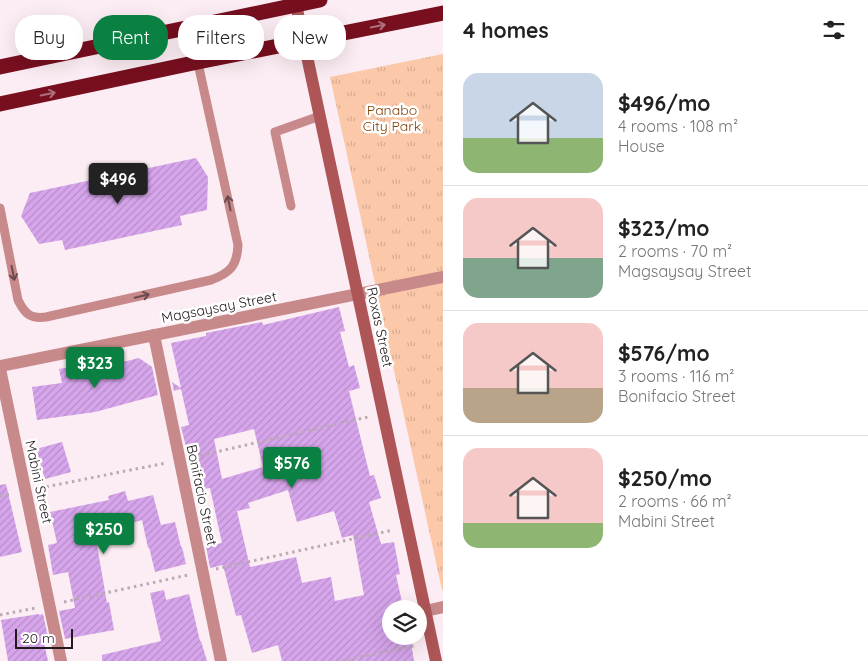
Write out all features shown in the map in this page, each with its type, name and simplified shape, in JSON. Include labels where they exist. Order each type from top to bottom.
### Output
[{"type":"highway","points":[[241,15],[296,2],[320,0]]},
{"type":"highway","points":[[346,33],[443,13]]},
{"type":"highway","points":[[0,67],[178,30]]},
{"type":"highway","points":[[0,104],[274,47]]},
{"type":"street","name":"Roxas Street","points":[[296,2],[299,15]]},
{"type":"street","name":"Roxas Street","points":[[308,60],[423,600]]},
{"type":"street","name":"Magsaysay Street","points":[[0,367],[443,277]]},
{"type":"street","name":"Bonifacio Street","points":[[154,335],[221,661]]},
{"type":"street","name":"Mabini Street","points":[[0,367],[61,661]]},
{"type":"street","points":[[427,611],[443,607]]},
{"type":"street","name":"Roxas Street","points":[[427,620],[436,661]]},
{"type":"lane","points":[[0,208],[18,300],[23,310],[37,318],[222,276],[232,268],[237,258],[238,245],[198,62]]},
{"type":"lane","points":[[291,206],[275,132],[320,116]]},
{"type":"path","points":[[342,661],[432,642]]},
{"type":"green space","name":"Panabo City Park","points":[[443,54],[443,590],[442,590],[330,77]]},
{"type":"building","points":[[196,158],[208,177],[207,210],[180,216],[182,225],[65,250],[62,240],[39,244],[21,216],[30,193]]},
{"type":"building","points":[[339,307],[345,331],[340,332],[349,367],[354,365],[360,388],[349,391],[370,476],[374,475],[381,498],[369,502],[381,544],[394,542],[400,574],[396,575],[402,600],[382,600],[382,645],[411,645],[414,661],[282,661],[278,645],[252,653],[241,615],[236,616],[223,565],[210,568],[206,546],[222,543],[210,488],[204,489],[196,444],[186,447],[181,427],[189,425],[181,389],[174,391],[172,382],[181,388],[171,343],[206,336],[206,333],[262,322],[263,325]],"holes":[[[254,429],[263,467],[222,479],[214,439]],[[288,490],[297,522],[334,511],[342,538],[353,535],[364,595],[335,601],[331,577],[302,583],[296,557],[250,567],[237,511],[250,508],[248,503]]]},
{"type":"building","points":[[139,358],[152,367],[158,395],[95,412],[37,420],[32,387],[62,383],[59,369],[90,363],[91,370]]},
{"type":"building","points":[[62,442],[71,472],[45,479],[36,449]]},
{"type":"building","points":[[6,484],[22,552],[0,557],[0,485]]},
{"type":"building","points":[[125,491],[128,501],[153,495],[161,525],[175,522],[186,564],[155,572],[142,520],[95,534],[107,603],[109,602],[114,630],[65,639],[59,611],[75,608],[68,572],[53,575],[48,545],[57,543],[50,512],[109,500],[108,496]]},
{"type":"building","points":[[164,590],[166,600],[189,594],[200,641],[207,661],[102,661],[102,655],[161,641],[150,593]]},
{"type":"building","points":[[43,614],[49,642],[44,643],[48,661],[8,661],[1,620]]}]
